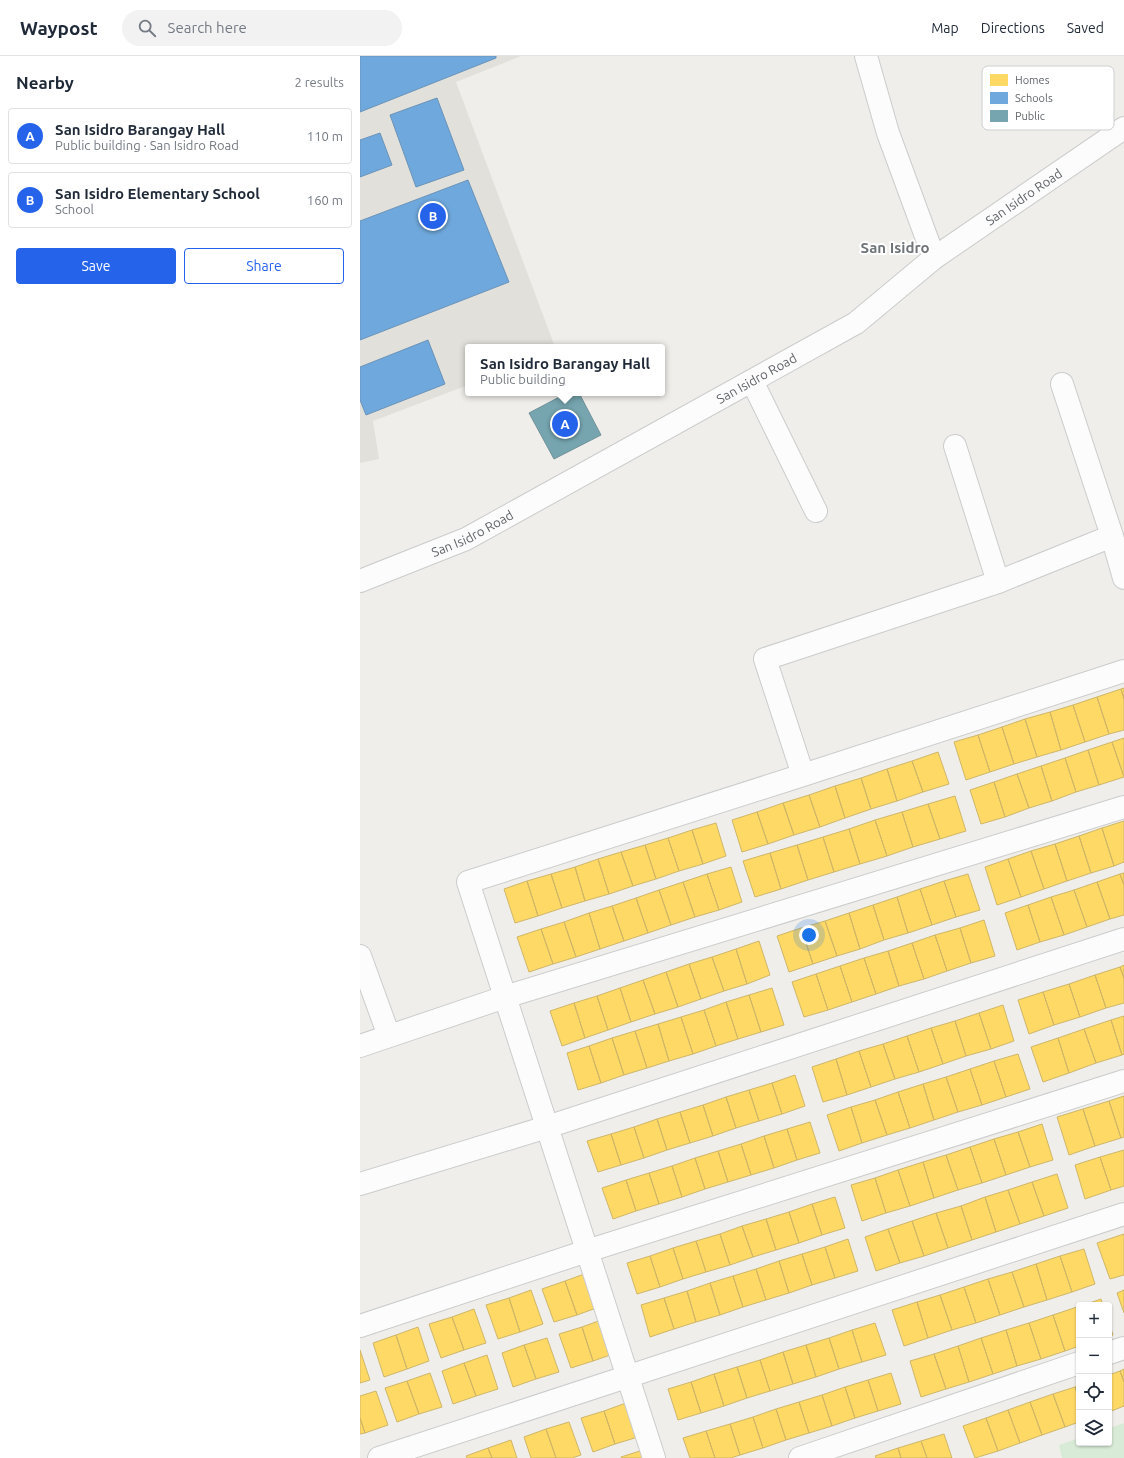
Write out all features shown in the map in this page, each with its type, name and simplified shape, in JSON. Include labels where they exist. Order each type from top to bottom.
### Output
[{"type":"street","points":[[866,56],[888,133],[934,258]]},
{"type":"street","name":"San Isidro Road","points":[[360,581],[466,538],[856,323],[934,258],[1124,128]]},
{"type":"street","points":[[752,381],[816,510]]},
{"type":"street","points":[[1062,384],[1112,536],[1124,578]]},
{"type":"street","points":[[955,446],[998,582]]},
{"type":"street","points":[[803,775],[765,660],[998,582],[1112,536]]},
{"type":"street","points":[[654,1458],[468,882],[1124,671]]},
{"type":"street","points":[[360,1046],[505,997],[1124,807]]},
{"type":"street","points":[[360,1184],[547,1127],[1124,939]]},
{"type":"street","points":[[360,956],[389,1036]]},
{"type":"street","points":[[360,1326],[588,1251],[1124,1081]]},
{"type":"street","points":[[379,1458],[1124,1214]]},
{"type":"street","points":[[1112,1352],[1124,1348]]},
{"type":"street","points":[[800,1458],[1076,1364]]},
{"type":"shaded area","points":[[360,56],[521,56],[456,82],[554,344],[465,344],[465,386],[373,421],[379,459],[360,463]]},
{"type":"green space","points":[[1124,1423],[1124,1458],[1062,1458],[1059,1445],[1076,1439],[1076,1446],[1112,1446],[1112,1427]]},
{"type":"building: Homes","points":[[1124,688],[1124,699],[1121,689]]},
{"type":"building: Homes","points":[[1121,689],[1124,699],[1124,730],[1109,734],[1097,697]]},
{"type":"building: Homes","points":[[1097,697],[1109,734],[1085,742],[1073,705]]},
{"type":"building: Homes","points":[[1073,705],[1085,742],[1061,750],[1050,712]]},
{"type":"building: Homes","points":[[1050,712],[1061,750],[1037,757],[1025,719]]},
{"type":"building: Homes","points":[[1025,719],[1037,757],[1014,764],[1002,727]]},
{"type":"building: Homes","points":[[1002,727],[1014,764],[990,772],[978,735]]},
{"type":"building: Homes","points":[[978,735],[990,772],[966,780],[954,742]]},
{"type":"building: Homes","points":[[1124,738],[1124,777],[1112,742]]},
{"type":"building: Homes","points":[[1112,742],[1124,777],[1099,785],[1088,750]]},
{"type":"building: Homes","points":[[1088,750],[1099,785],[1076,792],[1065,758]]},
{"type":"building: Homes","points":[[938,752],[949,784],[923,792],[912,761]]},
{"type":"building: Homes","points":[[1065,758],[1076,792],[1052,801],[1041,766]]},
{"type":"building: Homes","points":[[912,761],[923,792],[897,801],[887,769]]},
{"type":"building: Homes","points":[[1041,766],[1052,801],[1029,808],[1017,774]]},
{"type":"building: Homes","points":[[887,769],[897,801],[871,809],[861,778]]},
{"type":"building: Homes","points":[[1017,774],[1029,808],[1005,817],[994,782]]},
{"type":"building: Homes","points":[[861,778],[871,809],[845,818],[835,786]]},
{"type":"building: Homes","points":[[994,782],[1005,817],[981,824],[970,790]]},
{"type":"building: Homes","points":[[835,786],[845,818],[820,827],[809,795]]},
{"type":"building: Homes","points":[[809,795],[820,827],[794,835],[783,803]]},
{"type":"building: Homes","points":[[955,796],[966,831],[940,839],[928,804]]},
{"type":"building: Homes","points":[[783,803],[794,835],[768,844],[757,812]]},
{"type":"building: Homes","points":[[928,804],[940,839],[913,847],[902,812]]},
{"type":"building: Homes","points":[[757,812],[768,844],[742,852],[732,820]]},
{"type":"building: Homes","points":[[902,812],[913,847],[887,856],[875,820]]},
{"type":"building: Homes","points":[[875,820],[887,856],[860,864],[849,829]]},
{"type":"building: Homes","points":[[1124,821],[1124,862],[1114,866],[1102,828]]},
{"type":"building: Homes","points":[[716,823],[726,856],[703,864],[692,830]]},
{"type":"building: Homes","points":[[1102,828],[1114,866],[1091,873],[1079,836]]},
{"type":"building: Homes","points":[[849,829],[860,864],[834,872],[823,837]]},
{"type":"building: Homes","points":[[692,830],[703,864],[679,871],[668,838]]},
{"type":"building: Homes","points":[[1079,836],[1091,873],[1067,881],[1055,844]]},
{"type":"building: Homes","points":[[823,837],[834,872],[808,880],[797,845]]},
{"type":"building: Homes","points":[[668,838],[679,871],[656,879],[645,845]]},
{"type":"building: Homes","points":[[1055,844],[1067,881],[1044,889],[1031,851]]},
{"type":"building: Homes","points":[[645,845],[656,879],[633,886],[621,852]]},
{"type":"building: Homes","points":[[797,845],[808,880],[781,889],[770,853]]},
{"type":"building: Homes","points":[[1031,851],[1044,889],[1021,897],[1008,859]]},
{"type":"building: Homes","points":[[621,852],[633,886],[609,894],[598,859]]},
{"type":"building: Homes","points":[[770,853],[781,889],[755,897],[743,861]]},
{"type":"building: Homes","points":[[598,859],[609,894],[585,901],[575,867]]},
{"type":"building: Homes","points":[[1008,859],[1021,897],[997,905],[985,867]]},
{"type":"building: Homes","points":[[575,867],[585,901],[562,908],[551,874]]},
{"type":"building: Homes","points":[[731,867],[742,902],[719,910],[707,874]]},
{"type":"building: Homes","points":[[1124,873],[1124,885],[1120,874]]},
{"type":"building: Homes","points":[[551,874],[562,908],[538,916],[527,881]]},
{"type":"building: Homes","points":[[707,874],[719,910],[695,917],[683,882]]},
{"type":"building: Homes","points":[[968,874],[980,910],[956,917],[944,881]]},
{"type":"building: Homes","points":[[1120,874],[1124,885],[1124,915],[1110,919],[1097,882]]},
{"type":"building: Homes","points":[[527,881],[538,916],[515,923],[504,889]]},
{"type":"building: Homes","points":[[944,881],[956,917],[932,925],[920,889]]},
{"type":"building: Homes","points":[[683,882],[695,917],[671,925],[659,890]]},
{"type":"building: Homes","points":[[1097,882],[1110,919],[1087,927],[1074,890]]},
{"type":"building: Homes","points":[[920,889],[932,925],[908,933],[897,897]]},
{"type":"building: Homes","points":[[659,890],[671,925],[648,933],[636,898]]},
{"type":"building: Homes","points":[[1074,890],[1087,927],[1064,935],[1051,897]]},
{"type":"building: Homes","points":[[897,897],[908,933],[884,940],[873,905]]},
{"type":"building: Homes","points":[[1051,897],[1064,935],[1040,942],[1028,905]]},
{"type":"building: Homes","points":[[636,898],[648,933],[624,941],[612,906]]},
{"type":"building: Homes","points":[[873,905],[884,940],[860,949],[849,913]]},
{"type":"building: Homes","points":[[1028,905],[1040,942],[1017,950],[1005,913]]},
{"type":"building: Homes","points":[[612,906],[624,941],[600,949],[589,913]]},
{"type":"building: Homes","points":[[589,913],[600,949],[576,957],[564,922]]},
{"type":"building: Homes","points":[[849,913],[860,949],[837,956],[825,921]]},
{"type":"building: Homes","points":[[984,920],[995,956],[971,963],[960,928]]},
{"type":"building: Homes","points":[[825,921],[837,956],[813,964],[801,928]]},
{"type":"building: Homes","points":[[564,922],[576,957],[553,964],[541,929]]},
{"type":"building: Homes","points":[[801,928],[813,964],[789,972],[777,936]]},
{"type":"building: Homes","points":[[960,928],[971,963],[947,971],[935,935]]},
{"type":"building: Homes","points":[[541,929],[553,964],[529,972],[517,937]]},
{"type":"building: Homes","points":[[935,935],[947,971],[924,979],[912,943]]},
{"type":"building: Homes","points":[[759,941],[770,975],[747,984],[736,949]]},
{"type":"building: Homes","points":[[912,943],[924,979],[899,986],[888,951]]},
{"type":"building: Homes","points":[[736,949],[747,984],[724,991],[712,957]]},
{"type":"building: Homes","points":[[888,951],[899,986],[876,994],[864,958]]},
{"type":"building: Homes","points":[[712,957],[724,991],[701,999],[689,964]]},
{"type":"building: Homes","points":[[864,958],[876,994],[852,1002],[840,966]]},
{"type":"building: Homes","points":[[689,964],[701,999],[678,1007],[666,972]]},
{"type":"building: Homes","points":[[1124,965],[1124,978],[1120,967]]},
{"type":"building: Homes","points":[[840,966],[852,1002],[828,1010],[816,974]]},
{"type":"building: Homes","points":[[1120,967],[1124,978],[1124,1003],[1106,1008],[1095,975]]},
{"type":"building: Homes","points":[[666,972],[678,1007],[655,1014],[643,980]]},
{"type":"building: Homes","points":[[816,974],[828,1010],[804,1017],[792,982]]},
{"type":"building: Homes","points":[[1095,975],[1106,1008],[1080,1017],[1069,984]]},
{"type":"building: Homes","points":[[643,980],[655,1014],[631,1022],[620,988]]},
{"type":"building: Homes","points":[[1069,984],[1080,1017],[1054,1025],[1043,992]]},
{"type":"building: Homes","points":[[620,988],[631,1022],[608,1030],[597,996]]},
{"type":"building: Homes","points":[[772,988],[784,1025],[761,1032],[749,995]]},
{"type":"building: Homes","points":[[1043,992],[1054,1025],[1029,1034],[1018,1000]]},
{"type":"building: Homes","points":[[749,995],[761,1032],[738,1039],[726,1002]]},
{"type":"building: Homes","points":[[597,996],[608,1030],[585,1038],[574,1003]]},
{"type":"building: Homes","points":[[726,1002],[738,1039],[716,1046],[704,1010]]},
{"type":"building: Homes","points":[[574,1003],[585,1038],[562,1046],[550,1011]]},
{"type":"building: Homes","points":[[1003,1005],[1014,1041],[991,1049],[979,1013]]},
{"type":"building: Homes","points":[[704,1010],[716,1046],[693,1054],[681,1017]]},
{"type":"building: Homes","points":[[979,1013],[991,1049],[966,1056],[955,1021]]},
{"type":"building: Homes","points":[[1124,1016],[1124,1054],[1122,1055],[1111,1020]]},
{"type":"building: Homes","points":[[681,1017],[693,1054],[669,1061],[658,1024]]},
{"type":"building: Homes","points":[[1111,1020],[1122,1055],[1096,1063],[1084,1029]]},
{"type":"building: Homes","points":[[955,1021],[966,1056],[943,1064],[931,1028]]},
{"type":"building: Homes","points":[[658,1024],[669,1061],[647,1068],[635,1031]]},
{"type":"building: Homes","points":[[931,1028],[943,1064],[919,1072],[907,1036]]},
{"type":"building: Homes","points":[[1084,1029],[1096,1063],[1069,1073],[1058,1038]]},
{"type":"building: Homes","points":[[635,1031],[647,1068],[624,1075],[612,1038]]},
{"type":"building: Homes","points":[[907,1036],[919,1072],[895,1079],[883,1044]]},
{"type":"building: Homes","points":[[612,1038],[624,1075],[601,1083],[589,1046]]},
{"type":"building: Homes","points":[[1058,1038],[1069,1073],[1043,1082],[1031,1047]]},
{"type":"building: Homes","points":[[883,1044],[895,1079],[871,1087],[859,1051]]},
{"type":"building: Homes","points":[[589,1046],[601,1083],[578,1090],[567,1053]]},
{"type":"building: Homes","points":[[859,1051],[871,1087],[847,1095],[836,1059]]},
{"type":"building: Homes","points":[[1018,1054],[1030,1089],[1006,1097],[994,1061]]},
{"type":"building: Homes","points":[[836,1059],[847,1095],[823,1102],[812,1067]]},
{"type":"building: Homes","points":[[994,1061],[1006,1097],[982,1105],[970,1069]]},
{"type":"building: Homes","points":[[970,1069],[982,1105],[958,1112],[946,1077]]},
{"type":"building: Homes","points":[[795,1075],[805,1106],[782,1114],[772,1083]]},
{"type":"building: Homes","points":[[946,1077],[958,1112],[934,1120],[923,1084]]},
{"type":"building: Homes","points":[[772,1083],[782,1114],[759,1121],[749,1090]]},
{"type":"building: Homes","points":[[923,1084],[934,1120],[910,1128],[898,1092]]},
{"type":"building: Homes","points":[[749,1090],[759,1121],[736,1128],[726,1097]]},
{"type":"building: Homes","points":[[898,1092],[910,1128],[887,1135],[875,1100]]},
{"type":"building: Homes","points":[[1124,1096],[1124,1137],[1121,1138],[1109,1101]]},
{"type":"building: Homes","points":[[726,1097],[736,1128],[713,1136],[703,1105]]},
{"type":"building: Homes","points":[[875,1100],[887,1135],[862,1143],[851,1107]]},
{"type":"building: Homes","points":[[1109,1101],[1121,1138],[1095,1146],[1083,1109]]},
{"type":"building: Homes","points":[[703,1105],[713,1136],[690,1143],[680,1112]]},
{"type":"building: Homes","points":[[851,1107],[862,1143],[839,1151],[827,1115]]},
{"type":"building: Homes","points":[[1083,1109],[1095,1146],[1069,1155],[1057,1117]]},
{"type":"building: Homes","points":[[680,1112],[690,1143],[667,1150],[657,1119]]},
{"type":"building: Homes","points":[[657,1119],[667,1150],[644,1158],[634,1127]]},
{"type":"building: Homes","points":[[810,1122],[820,1153],[797,1160],[787,1129]]},
{"type":"building: Homes","points":[[1042,1124],[1053,1160],[1030,1167],[1018,1132]]},
{"type":"building: Homes","points":[[634,1127],[644,1158],[621,1165],[611,1134]]},
{"type":"building: Homes","points":[[787,1129],[797,1160],[774,1168],[764,1136]]},
{"type":"building: Homes","points":[[1018,1132],[1030,1167],[1006,1175],[994,1139]]},
{"type":"building: Homes","points":[[611,1134],[621,1165],[598,1172],[587,1141]]},
{"type":"building: Homes","points":[[764,1136],[774,1168],[751,1175],[741,1144]]},
{"type":"building: Homes","points":[[994,1139],[1006,1175],[982,1183],[970,1147]]},
{"type":"building: Homes","points":[[741,1144],[751,1175],[728,1182],[718,1151]]},
{"type":"building: Homes","points":[[970,1147],[982,1183],[958,1190],[946,1155]]},
{"type":"building: Homes","points":[[1124,1150],[1124,1186],[1111,1190],[1100,1157]]},
{"type":"building: Homes","points":[[718,1151],[728,1182],[705,1189],[695,1158]]},
{"type":"building: Homes","points":[[946,1155],[958,1190],[934,1198],[923,1162]]},
{"type":"building: Homes","points":[[1100,1157],[1111,1190],[1085,1199],[1075,1165]]},
{"type":"building: Homes","points":[[695,1158],[705,1189],[682,1197],[672,1166]]},
{"type":"building: Homes","points":[[923,1162],[934,1198],[910,1206],[898,1170]]},
{"type":"building: Homes","points":[[672,1166],[682,1197],[659,1204],[649,1173]]},
{"type":"building: Homes","points":[[898,1170],[910,1206],[886,1213],[875,1178]]},
{"type":"building: Homes","points":[[649,1173],[659,1204],[636,1211],[626,1180]]},
{"type":"building: Homes","points":[[1057,1174],[1068,1208],[1044,1216],[1032,1182]]},
{"type":"building: Homes","points":[[875,1178],[886,1213],[862,1221],[851,1185]]},
{"type":"building: Homes","points":[[626,1180],[636,1211],[613,1219],[602,1188]]},
{"type":"building: Homes","points":[[1032,1182],[1044,1216],[1020,1224],[1008,1190]]},
{"type":"building: Homes","points":[[1008,1190],[1020,1224],[996,1232],[985,1197]]},
{"type":"building: Homes","points":[[835,1197],[845,1228],[822,1235],[812,1204]]},
{"type":"building: Homes","points":[[985,1197],[996,1232],[972,1240],[961,1206]]},
{"type":"building: Homes","points":[[812,1204],[822,1235],[799,1243],[789,1212]]},
{"type":"building: Homes","points":[[961,1206],[972,1240],[948,1248],[936,1213]]},
{"type":"building: Homes","points":[[789,1212],[799,1243],[776,1250],[766,1219]]},
{"type":"building: Homes","points":[[936,1213],[948,1248],[924,1256],[912,1221]]},
{"type":"building: Homes","points":[[766,1219],[776,1250],[753,1257],[742,1226]]},
{"type":"building: Homes","points":[[912,1221],[924,1256],[900,1263],[888,1229]]},
{"type":"building: Homes","points":[[742,1226],[753,1257],[730,1265],[720,1234]]},
{"type":"building: Homes","points":[[888,1229],[900,1263],[876,1271],[865,1237]]},
{"type":"building: Homes","points":[[720,1234],[730,1265],[706,1272],[696,1241]]},
{"type":"building: Homes","points":[[1124,1234],[1124,1275],[1110,1279],[1097,1243]]},
{"type":"building: Homes","points":[[848,1239],[858,1271],[835,1278],[825,1247]]},
{"type":"building: Homes","points":[[696,1241],[706,1272],[683,1279],[673,1248]]},
{"type":"building: Homes","points":[[825,1247],[835,1278],[812,1285],[802,1254]]},
{"type":"building: Homes","points":[[673,1248],[683,1279],[660,1287],[650,1256]]},
{"type":"building: Homes","points":[[1084,1249],[1095,1284],[1072,1292],[1060,1256]]},
{"type":"building: Homes","points":[[802,1254],[812,1285],[789,1293],[779,1261]]},
{"type":"building: Homes","points":[[650,1256],[660,1287],[637,1294],[627,1263]]},
{"type":"building: Homes","points":[[1060,1256],[1072,1292],[1047,1300],[1036,1264]]},
{"type":"building: Homes","points":[[779,1261],[789,1293],[766,1300],[756,1269]]},
{"type":"building: Homes","points":[[1036,1264],[1047,1300],[1024,1307],[1012,1272]]},
{"type":"building: Homes","points":[[756,1269],[766,1300],[743,1307],[733,1276]]},
{"type":"building: Homes","points":[[1012,1272],[1024,1307],[1000,1315],[988,1279]]},
{"type":"building: Homes","points":[[587,1273],[599,1307],[577,1315],[565,1281]]},
{"type":"building: Homes","points":[[733,1276],[743,1307],[720,1315],[710,1283]]},
{"type":"building: Homes","points":[[988,1279],[1000,1315],[976,1323],[964,1287]]},
{"type":"building: Homes","points":[[565,1281],[577,1315],[554,1322],[542,1289]]},
{"type":"building: Homes","points":[[710,1283],[720,1315],[696,1322],[687,1291]]},
{"type":"building: Homes","points":[[964,1287],[976,1323],[952,1330],[940,1295]]},
{"type":"building: Homes","points":[[531,1290],[543,1324],[520,1332],[509,1298]]},
{"type":"building: Homes","points":[[1124,1290],[1124,1313],[1117,1293]]},
{"type":"building: Homes","points":[[687,1291],[696,1322],[674,1329],[664,1298]]},
{"type":"building: Homes","points":[[940,1295],[952,1330],[928,1338],[917,1302]]},
{"type":"building: Homes","points":[[509,1298],[520,1332],[498,1339],[486,1305]]},
{"type":"building: Homes","points":[[664,1298],[674,1329],[650,1337],[641,1305]]},
{"type":"building: Homes","points":[[1101,1299],[1102,1302],[1092,1302]]},
{"type":"building: Homes","points":[[917,1302],[928,1338],[904,1346],[892,1310]]},
{"type":"building: Homes","points":[[1076,1307],[1076,1347],[1065,1351],[1053,1315]]},
{"type":"building: Homes","points":[[474,1309],[486,1343],[464,1350],[452,1317]]},
{"type":"building: Homes","points":[[1053,1315],[1065,1351],[1041,1359],[1029,1323]]},
{"type":"building: Homes","points":[[452,1317],[464,1350],[441,1358],[429,1324]]},
{"type":"building: Homes","points":[[604,1319],[616,1353],[593,1361],[582,1327]]},
{"type":"building: Homes","points":[[875,1323],[886,1355],[862,1362],[852,1330]]},
{"type":"building: Homes","points":[[1029,1323],[1041,1359],[1017,1366],[1006,1330]]},
{"type":"building: Homes","points":[[418,1327],[429,1361],[407,1369],[396,1335]]},
{"type":"building: Homes","points":[[582,1327],[593,1361],[571,1368],[559,1334]]},
{"type":"building: Homes","points":[[852,1330],[862,1362],[839,1369],[829,1338]]},
{"type":"building: Homes","points":[[1006,1330],[1017,1366],[993,1374],[981,1338]]},
{"type":"building: Homes","points":[[396,1335],[407,1369],[384,1377],[373,1343]]},
{"type":"building: Homes","points":[[547,1338],[559,1372],[536,1379],[524,1345]]},
{"type":"building: Homes","points":[[829,1338],[839,1369],[816,1377],[806,1345]]},
{"type":"building: Homes","points":[[981,1338],[993,1374],[969,1382],[958,1346]]},
{"type":"building: Homes","points":[[524,1345],[536,1379],[513,1387],[502,1353]]},
{"type":"building: Homes","points":[[806,1345],[816,1377],[793,1384],[783,1352]]},
{"type":"building: Homes","points":[[958,1346],[969,1382],[946,1389],[934,1354]]},
{"type":"building: Homes","points":[[360,1350],[370,1380],[360,1383]]},
{"type":"building: Homes","points":[[783,1352],[793,1384],[770,1391],[760,1360]]},
{"type":"building: Homes","points":[[934,1354],[946,1389],[921,1397],[910,1361]]},
{"type":"building: Homes","points":[[487,1355],[498,1389],[476,1396],[464,1363]]},
{"type":"building: Homes","points":[[760,1360],[770,1391],[747,1398],[737,1367]]},
{"type":"building: Homes","points":[[464,1363],[476,1396],[453,1404],[442,1371]]},
{"type":"building: Homes","points":[[737,1367],[747,1398],[724,1406],[714,1374]]},
{"type":"building: Homes","points":[[1124,1369],[1124,1382],[1120,1371]]},
{"type":"building: Homes","points":[[1120,1371],[1124,1382],[1124,1406],[1112,1411],[1112,1374]]},
{"type":"building: Homes","points":[[430,1373],[442,1407],[419,1414],[407,1381]]},
{"type":"building: Homes","points":[[891,1373],[901,1404],[878,1411],[868,1380]]},
{"type":"building: Homes","points":[[714,1374],[724,1406],[701,1413],[691,1382]]},
{"type":"building: Homes","points":[[868,1380],[878,1411],[855,1418],[845,1387]]},
{"type":"building: Homes","points":[[407,1381],[419,1414],[397,1422],[385,1388]]},
{"type":"building: Homes","points":[[691,1382],[701,1413],[678,1420],[668,1389]]},
{"type":"building: Homes","points":[[845,1387],[855,1418],[832,1426],[822,1395]]},
{"type":"building: Homes","points":[[1075,1387],[1076,1423],[1065,1427],[1053,1394]]},
{"type":"building: Homes","points":[[376,1391],[388,1425],[365,1433],[360,1418],[360,1396]]},
{"type":"building: Homes","points":[[1053,1394],[1065,1427],[1042,1435],[1030,1402]]},
{"type":"building: Homes","points":[[822,1395],[832,1426],[809,1433],[799,1402]]},
{"type":"building: Homes","points":[[799,1402],[809,1433],[786,1440],[776,1409]]},
{"type":"building: Homes","points":[[1030,1402],[1042,1435],[1020,1443],[1008,1410]]},
{"type":"building: Homes","points":[[626,1403],[638,1437],[615,1444],[604,1411]]},
{"type":"building: Homes","points":[[776,1409],[786,1440],[763,1448],[753,1417]]},
{"type":"building: Homes","points":[[1008,1410],[1020,1443],[998,1451],[986,1418]]},
{"type":"building: Homes","points":[[604,1411],[615,1444],[593,1452],[581,1418]]},
{"type":"building: Homes","points":[[753,1417],[763,1448],[740,1455],[730,1424]]},
{"type":"building: Homes","points":[[360,1418],[365,1433],[360,1434]]},
{"type":"building: Homes","points":[[986,1418],[998,1451],[975,1458],[963,1426]]},
{"type":"building: Homes","points":[[569,1422],[581,1455],[572,1458],[556,1458],[546,1429]]},
{"type":"building: Homes","points":[[730,1424],[740,1455],[731,1458],[715,1458],[706,1431]]},
{"type":"building: Homes","points":[[546,1429],[556,1458],[531,1458],[524,1437]]},
{"type":"building: Homes","points":[[706,1431],[715,1458],[690,1458],[683,1438]]},
{"type":"building: Homes","points":[[944,1434],[952,1458],[927,1458],[921,1441]]},
{"type":"building: Homes","points":[[511,1440],[517,1458],[492,1458],[488,1448]]},
{"type":"building: Homes","points":[[921,1441],[927,1458],[901,1458],[898,1448]]},
{"type":"building: Homes","points":[[488,1448],[492,1458],[467,1458],[466,1456]]},
{"type":"building: Homes","points":[[898,1448],[901,1458],[876,1458],[875,1456]]},
{"type":"building: Homes","points":[[643,1450],[646,1458],[621,1458],[621,1457]]},
{"type":"building: Schools","points":[[360,56],[496,56],[496,58],[360,112]]},
{"type":"building: Schools","points":[[437,98],[464,170],[416,187],[390,115]]},
{"type":"building: Schools","points":[[380,133],[392,165],[360,177],[360,140]]},
{"type":"building: Schools","points":[[468,180],[509,282],[360,340],[360,221]]},
{"type":"building: Schools","points":[[428,340],[445,384],[366,415],[360,400],[360,367]]},
{"type":"building: Public","points":[[561,396],[581,396],[601,435],[554,459],[529,413]]},
{"type":"place","name":"San Isidro Elementary School","points":[[433,216]]},
{"type":"place","name":"San Isidro Barangay Hall","points":[[565,424]]},
{"type":"district","name":"San Isidro","points":[[895,248]]}]
